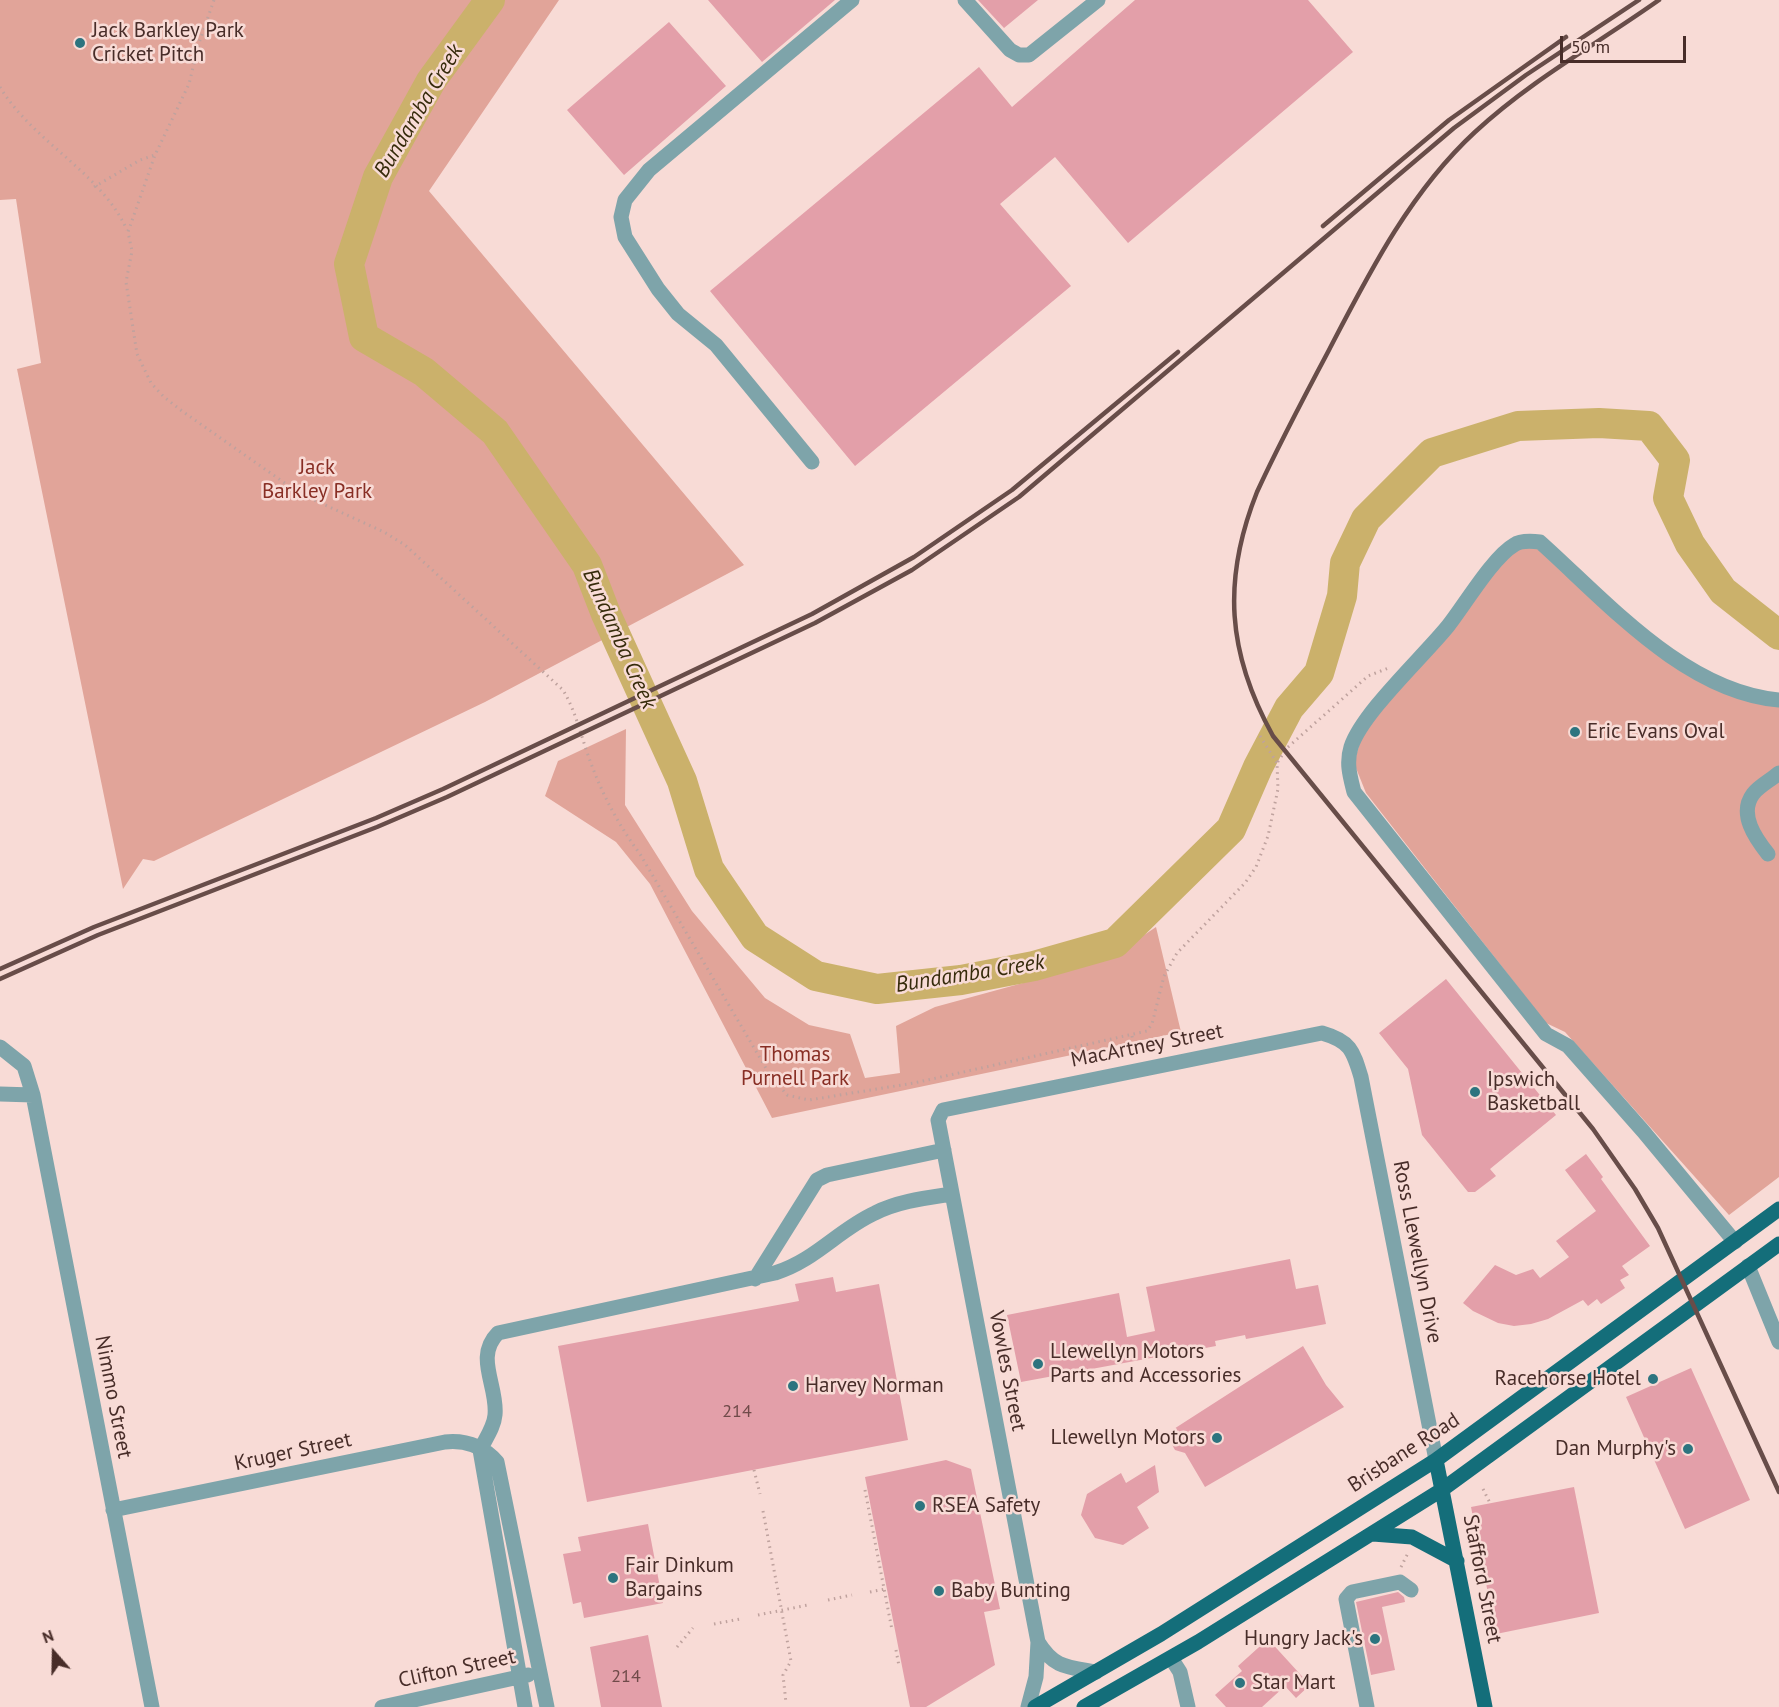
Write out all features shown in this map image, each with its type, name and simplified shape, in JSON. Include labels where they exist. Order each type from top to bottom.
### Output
[{"type":"main road","name":"Brisbane Road","points":[[1035,1707],[1161,1634],[1436,1460],[1779,1209]]},
{"type":"main road","points":[[1084,1707],[1171,1658],[1443,1489],[1779,1244]]},
{"type":"main road","name":"Stafford Street","points":[[1436,1460],[1485,1707]]},
{"type":"main road","points":[[1373,1534],[1412,1538],[1457,1561]]},
{"type":"street","points":[[812,462],[716,345],[678,314],[658,289],[625,237],[621,217],[625,200],[649,170],[852,0]]},
{"type":"street","points":[[965,0],[1011,50],[1019,55],[1029,55],[1098,0]]},
{"type":"street","points":[[1735,1242],[1643,1131],[1568,1046],[1546,1034],[1353,792],[1348,765],[1351,746],[1364,722],[1410,670],[1501,556],[1513,545],[1532,541],[1540,542],[1645,636],[1682,663],[1719,685],[1747,696],[1779,700]]},
{"type":"street","points":[[1768,854],[1754,835],[1748,807],[1753,795],[1779,773]]},
{"type":"street","name":"MacArtney Street","points":[[943,1110],[1322,1033],[1341,1039],[1354,1053]]},
{"type":"street","name":"Nimmo Street","points":[[0,1047],[24,1066],[33,1095],[152,1707]]},
{"type":"street","name":"Ross Llewellyn Drive","points":[[1354,1053],[1436,1460]]},
{"type":"street","points":[[0,1094],[33,1095]]},
{"type":"street","name":"Vowles Street","points":[[943,1110],[938,1120],[1038,1642],[1036,1677],[1028,1707]]},
{"type":"street","points":[[755,1279],[817,1180],[828,1175],[944,1150]]},
{"type":"street","points":[[525,1707],[480,1450],[493,1424],[495,1412],[486,1353],[489,1342],[498,1333],[755,1279],[797,1266],[874,1213],[901,1203],[952,1194]]},
{"type":"street","points":[[1749,1266],[1779,1342]]},
{"type":"street","name":"Kruger Street","points":[[113,1510],[445,1442],[464,1440],[480,1450]]},
{"type":"street","points":[[480,1450],[497,1462],[547,1707]]},
{"type":"street","points":[[1367,1707],[1346,1599],[1352,1592],[1400,1582],[1411,1590]]},
{"type":"street","name":"Vowles Street","points":[[1038,1642],[1046,1655],[1058,1665],[1096,1672]]},
{"type":"street","points":[[1171,1658],[1180,1672],[1188,1707]]},
{"type":"street","name":"Clifton Street","points":[[382,1707],[540,1673]]},
{"type":"path","points":[[128,232],[155,155],[189,84],[199,43],[214,0]]},
{"type":"path","points":[[0,87],[17,114],[113,205],[128,232],[132,251],[126,282],[129,318],[136,354],[151,383],[164,397],[299,493],[384,532],[405,545],[563,690],[576,716],[600,786],[621,829],[639,854],[770,1075],[787,1095],[809,1100],[914,1083],[1147,1031],[1152,1024],[1164,976],[1177,952],[1245,883],[1256,867],[1268,836],[1278,789],[1277,763],[1260,736]]},
{"type":"path","points":[[94,187],[141,160],[155,155]]},
{"type":"path","points":[[1277,763],[1287,748],[1368,676],[1386,668],[1410,670]]},
{"type":"path","points":[[1132,1036],[1138,1069]]},
{"type":"path","points":[[754,1470],[760,1494]]},
{"type":"path","points":[[1484,1488],[1490,1503]]},
{"type":"path","points":[[865,1490],[892,1630]]},
{"type":"path","points":[[763,1511],[791,1661],[783,1676],[786,1702]]},
{"type":"path","points":[[870,1592],[885,1589]]},
{"type":"path","points":[[828,1600],[852,1595]]},
{"type":"path","points":[[758,1615],[808,1605]]},
{"type":"path","points":[[714,1624],[740,1619]]},
{"type":"path","points":[[677,1647],[693,1628]]},
{"type":"path","points":[[896,1650],[899,1666]]},
{"type":"green space","name":"Jack Barkley Park","points":[[0,0],[559,0],[429,191],[744,565],[485,702],[154,861],[143,859],[123,889],[17,369],[41,363],[16,199],[0,200]]},
{"type":"green space","points":[[1522,545],[1538,545],[1692,673],[1779,701],[1779,1177],[1729,1215],[1565,1032],[1546,1023],[1366,793],[1354,763],[1362,735],[1506,555]]},
{"type":"green space","name":"Thomas Purnell Park","points":[[626,729],[625,805],[692,911],[765,998],[809,1025],[850,1034],[865,1078],[900,1073],[896,1026],[935,1007],[1107,960],[1156,927],[1181,1032],[772,1118],[650,884],[616,842],[545,796],[558,761]]},
{"type":"building","points":[[708,0],[835,0],[762,62]]},
{"type":"building","points":[[978,0],[1038,0],[1004,28]]},
{"type":"building","points":[[1135,0],[1308,0],[1353,52],[1128,243],[1055,157],[1000,204],[1071,286],[855,466],[710,291],[979,67],[1012,107]]},
{"type":"building","points":[[669,22],[726,86],[624,175],[567,110]]},
{"type":"building","name":"Ipswich Basketball","points":[[1446,979],[1556,1115],[1490,1169],[1496,1176],[1475,1192],[1468,1192],[1422,1135],[1408,1069],[1379,1033]]},
{"type":"building","points":[[1586,1154],[1603,1177],[1601,1179],[1650,1246],[1622,1266],[1629,1275],[1620,1280],[1625,1288],[1601,1304],[1597,1299],[1588,1306],[1583,1300],[1548,1319],[1531,1324],[1514,1326],[1498,1323],[1473,1311],[1463,1303],[1495,1265],[1516,1275],[1533,1269],[1540,1278],[1569,1257],[1556,1241],[1596,1211],[1565,1170]]},
{"type":"building","points":[[1290,1259],[1296,1289],[1318,1285],[1326,1324],[1246,1339],[1245,1335],[1215,1341],[1216,1346],[1021,1382],[1007,1315],[1119,1293],[1127,1337],[1155,1331],[1146,1287]]},
{"type":"building","points":[[833,1277],[836,1292],[879,1284],[908,1440],[587,1502],[558,1346],[799,1301],[795,1284]]},
{"type":"building","points":[[1303,1346],[1326,1385],[1344,1407],[1205,1487],[1185,1453],[1175,1450],[1166,1434]]},
{"type":"building","name":"Dan Murphy's","points":[[1691,1368],[1750,1500],[1685,1529],[1626,1397]]},
{"type":"building","points":[[946,1460],[971,1469],[1000,1609],[984,1612],[995,1665],[926,1707],[910,1707],[865,1477]]},
{"type":"building","points":[[1155,1465],[1159,1492],[1137,1507],[1149,1528],[1123,1545],[1095,1538],[1081,1515],[1087,1494],[1121,1473],[1126,1483]]},
{"type":"building","points":[[1574,1487],[1599,1613],[1496,1634],[1471,1507]]},
{"type":"building","name":"Fair Dinkum Bargains","points":[[648,1524],[663,1603],[584,1618],[581,1602],[573,1604],[563,1554],[581,1551],[578,1537]]},
{"type":"building","name":"Hungry Jack's","points":[[1398,1592],[1404,1597],[1405,1602],[1382,1607],[1395,1670],[1371,1675],[1356,1602]]},
{"type":"building","points":[[648,1635],[662,1707],[601,1707],[590,1647]]},
{"type":"building","points":[[1268,1639],[1310,1685],[1296,1698],[1285,1686],[1262,1707],[1226,1707],[1215,1695],[1242,1671],[1238,1666]]},
{"type":"waterway","name":"Bundamba Creek","points":[[490,0],[431,81],[378,177],[349,264],[364,337],[424,372],[495,432],[587,565],[606,614],[682,781],[709,869],[755,937],[816,976],[877,989],[961,980],[1034,966],[1115,943],[1231,829],[1258,767],[1289,708],[1319,673],[1342,596],[1345,563],[1366,519],[1432,453],[1518,426],[1599,423],[1649,426],[1675,460],[1668,498],[1690,544],[1723,591],[1779,635]]},
{"type":"railway","points":[[0,979],[98,935],[377,827],[447,797],[815,623],[912,570],[1019,497],[1454,128],[1526,75],[1639,0]]},
{"type":"railway","points":[[1659,0],[1541,79],[1496,113],[1452,155],[1411,207],[1360,292],[1257,492],[1238,556],[1235,616],[1238,646],[1246,675],[1273,736],[1593,1129],[1635,1189],[1658,1228],[1779,1492]]},
{"type":"railway","points":[[1323,226],[1449,120],[1566,37]]},
{"type":"railway","points":[[0,969],[94,927],[376,818],[443,789],[812,614],[914,557],[1012,490],[1178,352]]},
{"type":"place","name":"Jack Barkley Park Cricket Pitch","points":[[80,43]]},
{"type":"place","name":"Eric Evans Oval","points":[[1575,732]]},
{"type":"place","name":"Ipswich Basketball","points":[[1475,1092]]},
{"type":"place","name":"Llewellyn Motors Parts and Accessories","points":[[1038,1364]]},
{"type":"place","name":"Racehorse Hotel","points":[[1653,1379]]},
{"type":"place","name":"Harvey Norman","points":[[793,1386]]},
{"type":"place","name":"Llewellyn Motors","points":[[1217,1438]]},
{"type":"place","name":"Dan Murphy's","points":[[1688,1449]]},
{"type":"place","name":"RSEA Safety","points":[[920,1506]]},
{"type":"place","name":"Fair Dinkum Bargains","points":[[613,1578]]},
{"type":"place","name":"Baby Bunting","points":[[939,1591]]},
{"type":"place","name":"Hungry Jack's","points":[[1375,1639]]},
{"type":"place","name":"Star Mart","points":[[1240,1683]]}]
